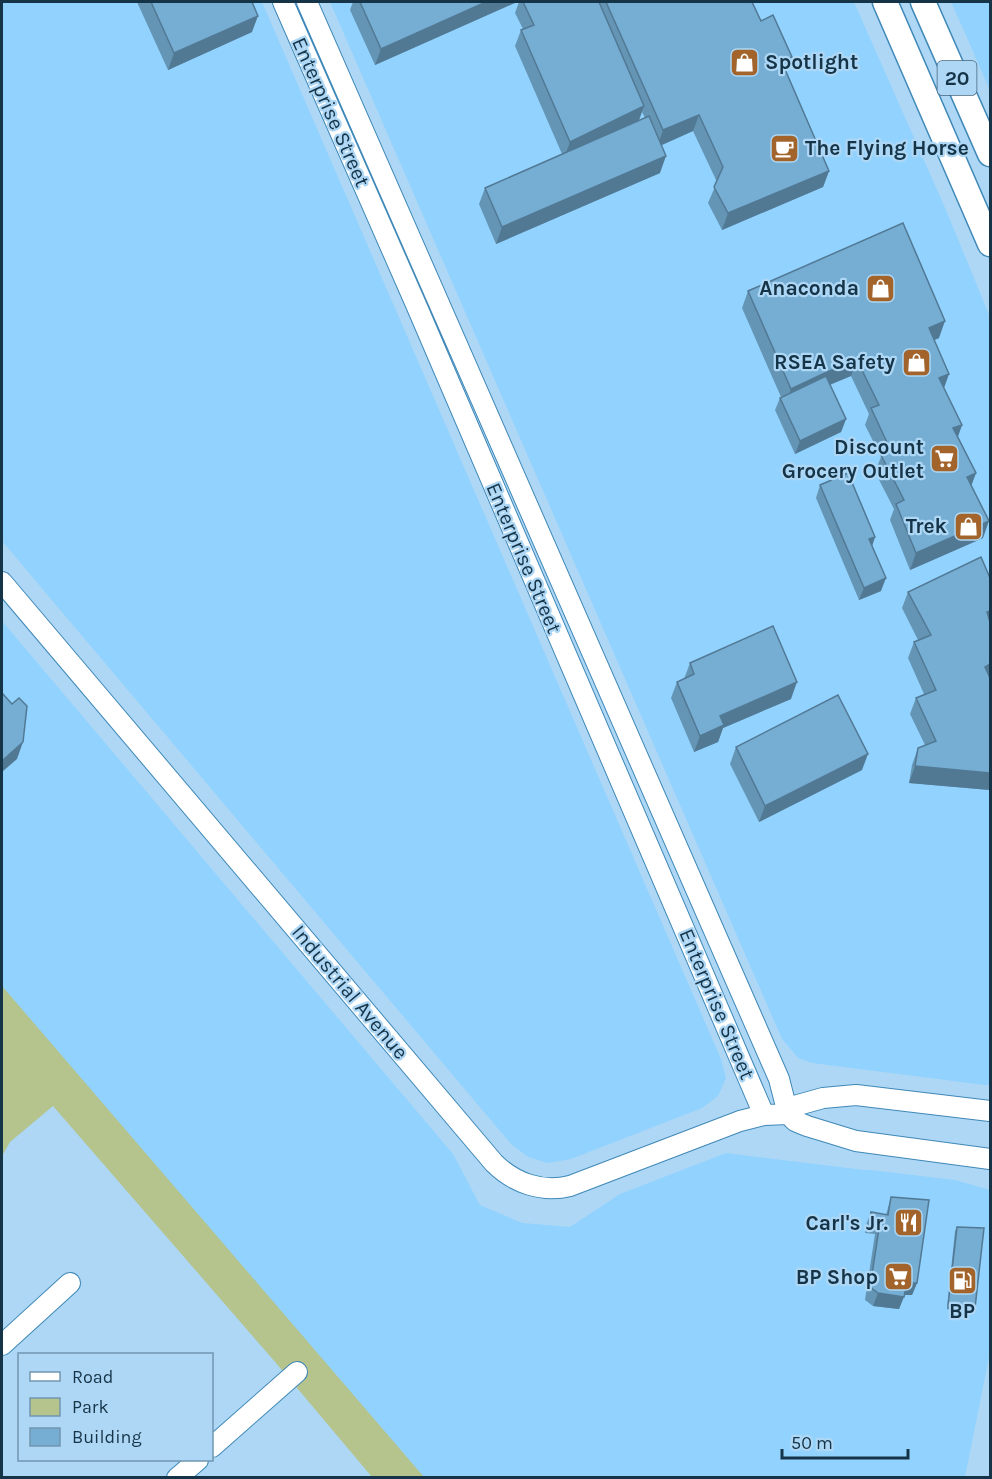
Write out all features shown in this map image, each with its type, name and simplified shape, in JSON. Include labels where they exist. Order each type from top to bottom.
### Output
[{"type":"main road","name":"20","points":[[885,2],[990,244]]},
{"type":"main road","name":"20","points":[[923,2],[990,154]]},
{"type":"street","name":"Enterprise Street","points":[[283,2],[422,318],[764,1115]]},
{"type":"street","name":"Enterprise Street","points":[[307,2],[778,1079],[788,1114]]},
{"type":"street","name":"Industrial Avenue","points":[[2,582],[504,1172],[513,1178],[537,1187],[570,1186],[740,1121],[764,1115],[788,1114],[798,1105],[823,1098],[856,1095],[990,1111]]},
{"type":"street","points":[[788,1114],[795,1121],[807,1126],[856,1141],[990,1159]]},
{"type":"street","points":[[2,1346],[70,1284]]},
{"type":"street","points":[[213,1446],[297,1372]]},
{"type":"street","points":[[177,1478],[197,1461]]},
{"type":"shaded area","points":[[2,2],[262,2],[721,1059],[726,1078],[718,1096],[702,1108],[571,1159],[548,1163],[528,1157],[511,1144],[2,541]]},
{"type":"shaded area","points":[[330,2],[854,2],[946,210],[990,317],[990,1085],[812,1063],[798,1058],[782,1039]]},
{"type":"shaded area","points":[[951,2],[990,2],[990,91],[965,33]]},
{"type":"shaded area","points":[[2,621],[453,1154],[480,1205],[522,1223],[570,1227],[620,1194],[726,1153],[955,1180],[990,1190],[990,1352],[965,1477],[423,1477],[2,988]]},
{"type":"green space","points":[[2,986],[424,1477],[372,1477],[53,1106],[10,1142],[2,1156]]},
{"type":"building","points":[[151,2],[252,2],[258,16],[174,53]]},
{"type":"building","points":[[360,2],[486,2],[381,49]]},
{"type":"building","points":[[523,2],[599,2],[644,106],[570,142],[521,30],[534,25]]},
{"type":"building","points":[[606,2],[752,2],[761,21],[773,15],[792,57],[781,60],[829,171],[728,213],[714,187],[723,167],[699,115],[663,130]]},
{"type":"building","points":[[649,116],[666,156],[502,227],[485,188]]},
{"type":"building","points":[[903,223],[945,321],[929,328],[949,374],[939,378],[962,425],[953,428],[976,473],[967,477],[989,521],[916,553],[896,504],[904,500],[881,455],[891,451],[871,408],[879,405],[857,360],[791,389],[748,291]]},
{"type":"building","points":[[826,376],[846,419],[800,441],[780,398]]},
{"type":"building","points":[[848,473],[875,537],[869,539],[886,578],[864,588],[820,485]]},
{"type":"building","points":[[981,557],[990,578],[990,611],[987,612],[990,622],[990,664],[985,667],[990,678],[990,773],[915,766],[918,748],[936,741],[916,698],[936,690],[914,642],[931,635],[908,592]]},
{"type":"building","points":[[773,626],[797,682],[720,716],[724,725],[700,736],[677,682],[694,674],[690,663]]},
{"type":"building","points":[[2,693],[12,704],[19,698],[27,706],[23,742],[2,761]]},
{"type":"building","points":[[838,695],[868,754],[765,806],[736,747]]},
{"type":"building","points":[[891,1197],[929,1200],[917,1283],[907,1283],[904,1297],[878,1293],[870,1287],[880,1222],[870,1220],[871,1212],[888,1215]]},
{"type":"building","points":[[957,1227],[984,1228],[975,1308],[948,1305]]},
{"type":"place","name":"Spotlight","points":[[744,62]]},
{"type":"place","name":"The Flying Horse","points":[[784,148]]},
{"type":"place","name":"Anaconda","points":[[880,288]]},
{"type":"place","name":"RSEA Safety","points":[[916,362]]},
{"type":"place","name":"Discount Grocery Outlet","points":[[945,459]]},
{"type":"place","name":"Trek","points":[[968,526]]},
{"type":"place","name":"Carl's Jr.","points":[[909,1223]]},
{"type":"place","name":"BP Shop","points":[[899,1277]]},
{"type":"place","name":"BP","points":[[962,1280]]}]
